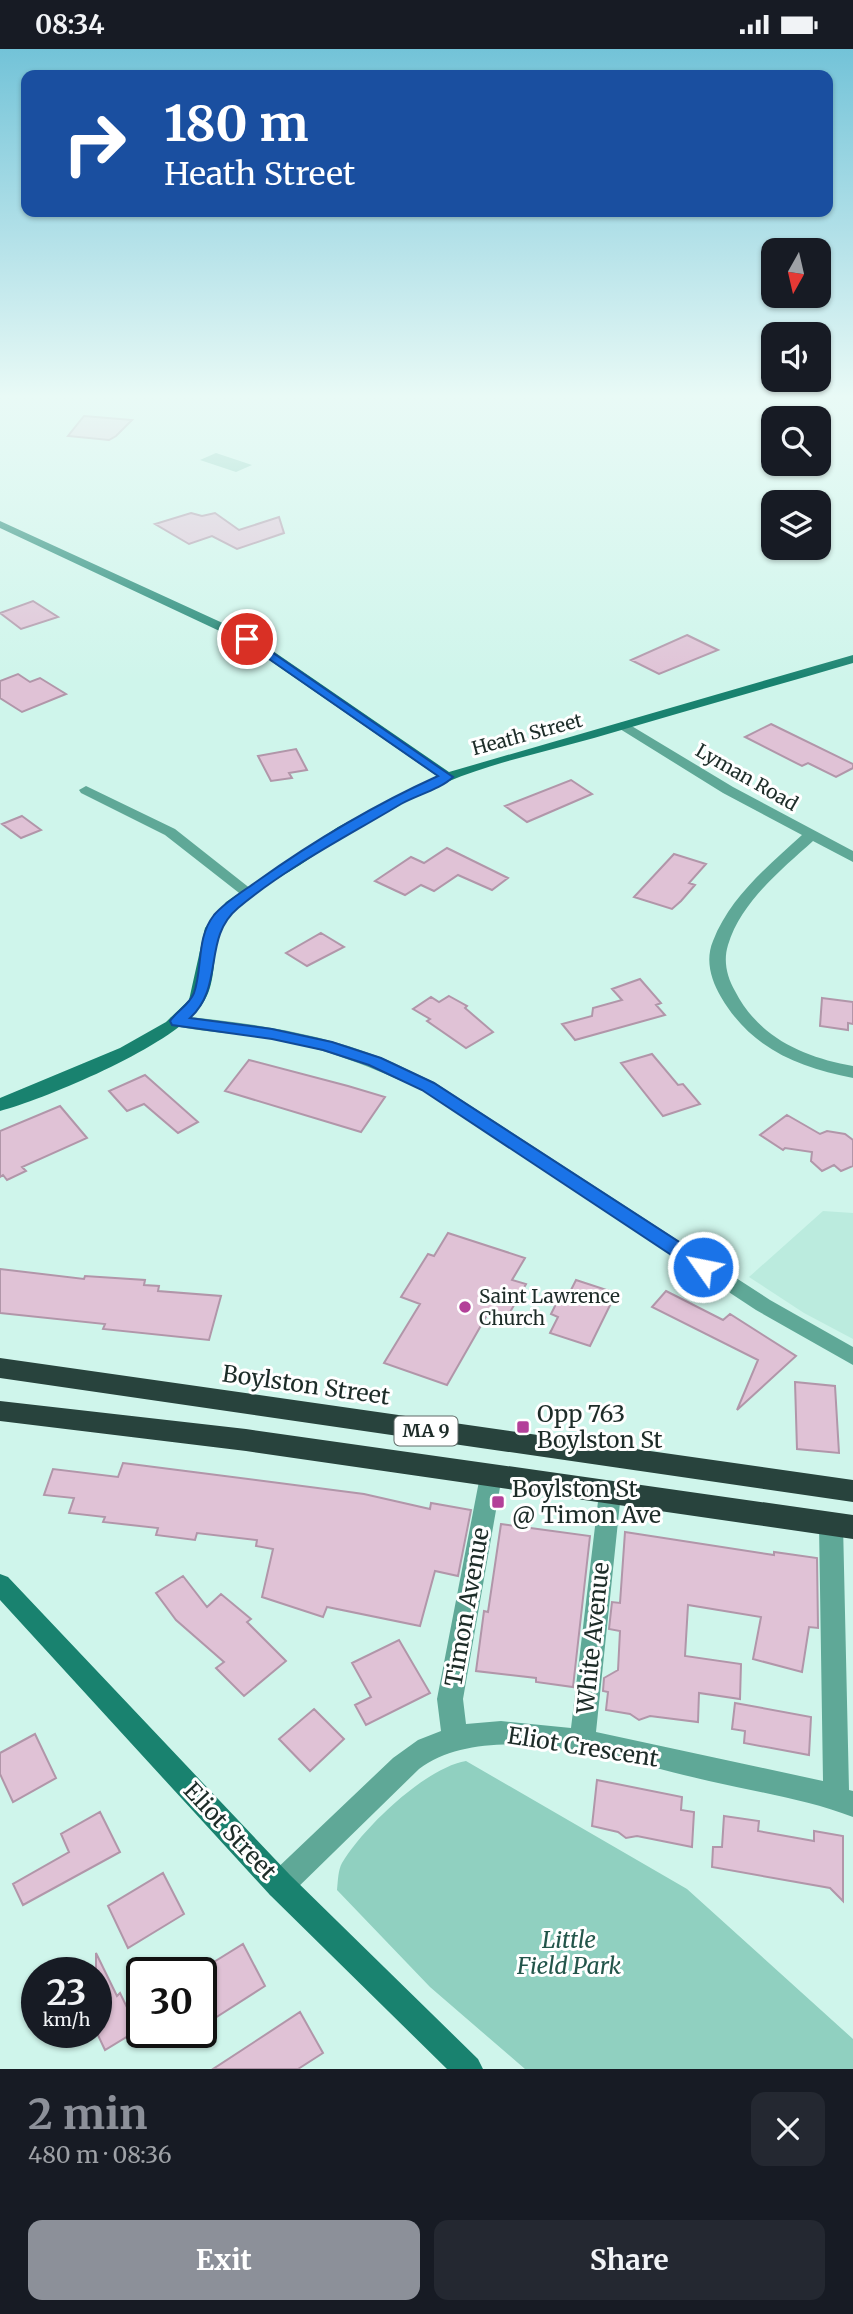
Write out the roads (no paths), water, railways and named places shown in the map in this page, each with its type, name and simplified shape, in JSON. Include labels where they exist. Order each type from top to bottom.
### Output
[{"type":"highway","name":"Boylston Street","points":[[0,1368],[853,1491]]},
{"type":"highway","name":"MA 9","points":[[3,1415],[198,1434],[842,1526]]},
{"type":"street","points":[[0,524],[247,639],[447,777]]},
{"type":"street","name":"Heath Street","points":[[0,1105],[123,1052],[177,1021],[191,1009],[201,992],[211,931],[219,918],[248,893],[412,792],[447,777],[853,659]]},
{"type":"street","name":"Lyman Road","points":[[625,726],[728,790],[853,857]]},
{"type":"street","points":[[86,790],[170,832],[248,893]]},
{"type":"street","points":[[811,835],[764,877],[736,912],[721,941],[717,955],[718,969],[732,1003],[760,1036],[796,1057],[853,1072]]},
{"type":"street","points":[[177,1021],[219,1025],[326,1045],[375,1061],[428,1086],[752,1298],[853,1357]]},
{"type":"street","name":"Timon Avenue","points":[[455,1738],[450,1699],[491,1476]]},
{"type":"street","name":"White Avenue","points":[[582,1742],[610,1493]]},
{"type":"street","points":[[842,1526],[844,1800]]},
{"type":"street","name":"Eliot Street","points":[[0,1584],[280,1885],[468,2069]]},
{"type":"street","name":"Eliot Crescent","points":[[280,1885],[404,1765],[421,1753],[455,1738],[521,1734],[582,1742],[844,1800]]},
{"type":"place","name":"Saint Lawrence Church","points":[[465,1307]]},
{"type":"place","name":"Opp 763 Boylston St","points":[[523,1427]]},
{"type":"place","name":"Boylston St @ Timon Ave","points":[[498,1502]]},
{"type":"park label","name":"Little Field Park","points":[[569,1953]]}]
